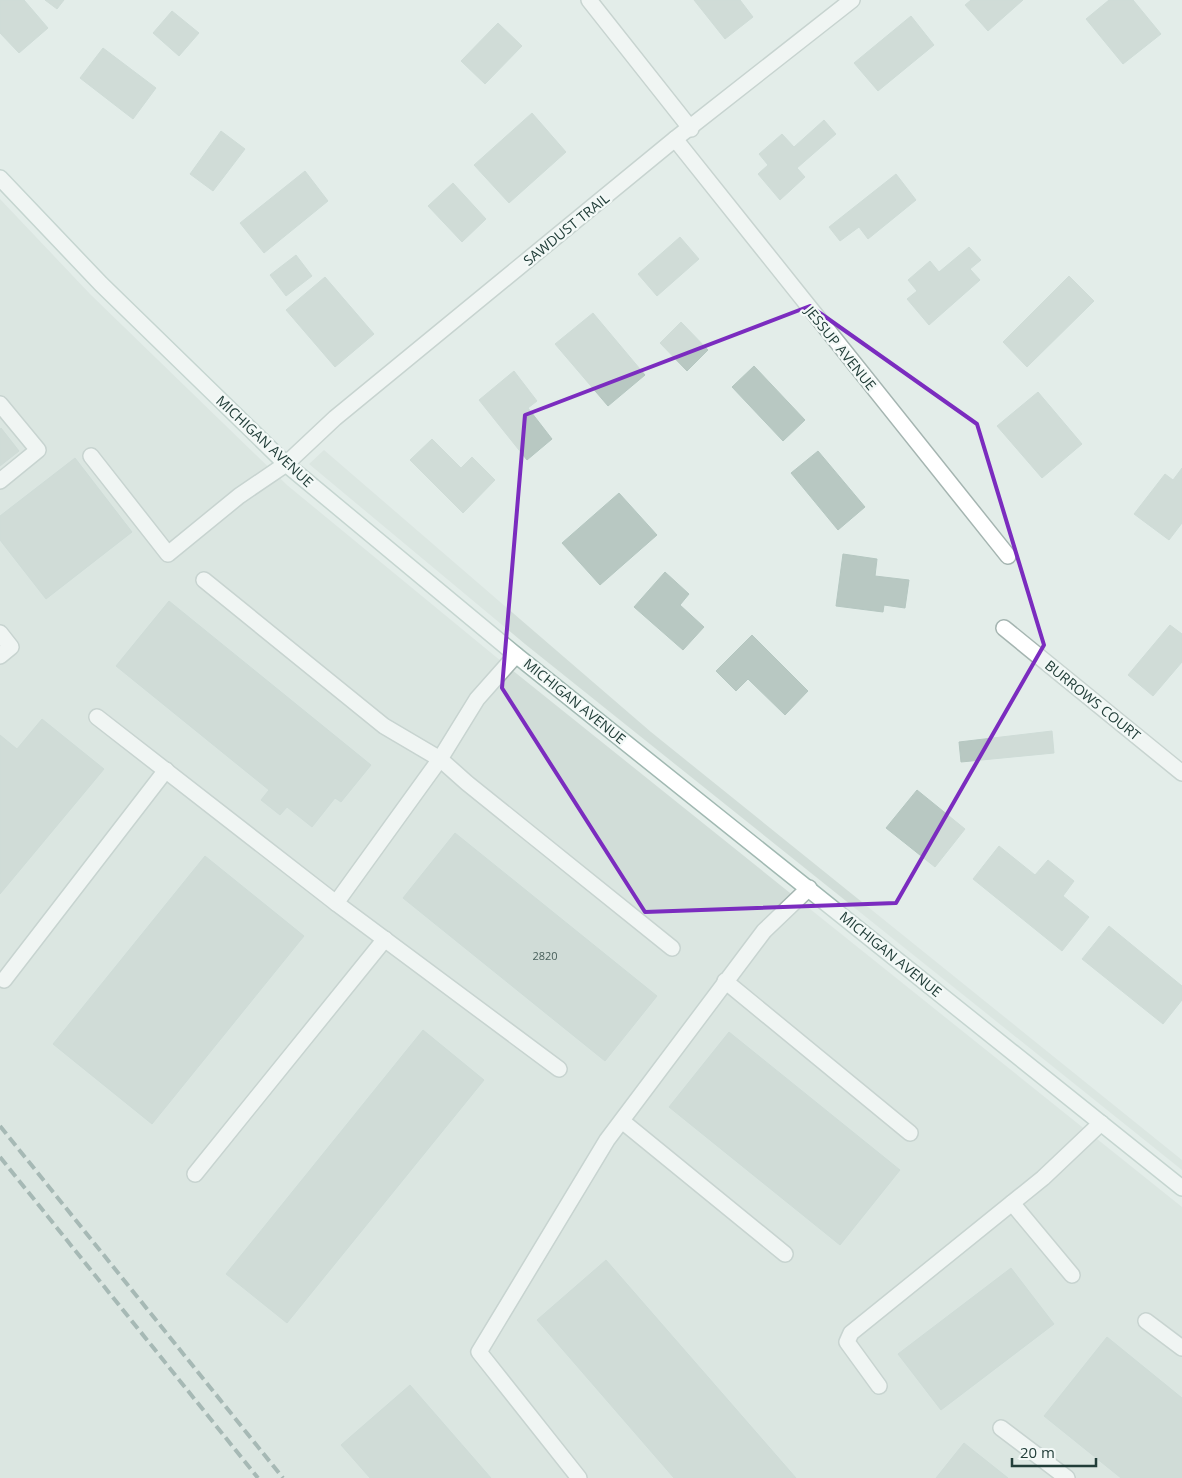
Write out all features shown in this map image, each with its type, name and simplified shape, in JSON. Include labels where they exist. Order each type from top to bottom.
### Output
[{"type":"street","points":[[589,0],[692,129]]},
{"type":"street","name":"SAWDUST TRAIL","points":[[91,456],[168,554],[239,496],[286,464],[335,418],[675,140],[692,129],[852,0]]},
{"type":"street","name":"JESSUP AVENUE","points":[[675,140],[1008,556]]},
{"type":"street","name":"MICHIGAN AVENUE","points":[[0,178],[101,284],[286,464],[516,655],[1182,1188]]},
{"type":"street","points":[[0,404],[38,450],[0,482]]},
{"type":"street","points":[[204,580],[384,726],[440,759],[467,783],[672,948]]},
{"type":"street","name":"BURROWS COURT","points":[[1004,628],[1182,773]]},
{"type":"street","points":[[0,633],[11,647],[0,656]]},
{"type":"street","points":[[336,902],[440,759],[477,699],[516,655]]},
{"type":"street","points":[[97,717],[336,902],[559,1069]]},
{"type":"street","points":[[4,980],[166,770]]},
{"type":"street","points":[[579,1478],[479,1352],[607,1140],[764,931],[808,888]]},
{"type":"street","points":[[195,1174],[385,939]]},
{"type":"street","points":[[725,981],[910,1133]]},
{"type":"street","points":[[622,1121],[785,1254]]},
{"type":"street","points":[[879,1386],[847,1342],[851,1333],[1043,1178],[1101,1123]]},
{"type":"street","points":[[1012,1202],[1072,1275]]},
{"type":"street","points":[[1146,1321],[1182,1348]]},
{"type":"street","points":[[1001,1428],[1066,1478]]},
{"type":"highlighted area","points":[[810,306],[977,424],[1044,645],[896,903],[645,912],[502,688],[525,415]]},
{"type":"shaded area","points":[[0,199],[90,294],[287,485],[507,666],[1182,1207],[1182,1478],[0,1478]]},
{"type":"shaded area","points":[[324,450],[651,732],[1182,1160],[1182,1170],[525,644],[309,464]]},
{"type":"building","points":[[0,0],[24,0],[48,28],[19,53],[0,33]]},
{"type":"building","points":[[45,0],[64,0],[57,9]]},
{"type":"building","points":[[694,0],[740,0],[753,17],[725,39]]},
{"type":"building","points":[[971,0],[1023,0],[988,31],[965,5]]},
{"type":"building","points":[[1109,0],[1133,0],[1161,34],[1123,64],[1086,19]]},
{"type":"building","points":[[172,11],[199,33],[179,56],[153,33]]},
{"type":"building","points":[[911,16],[934,45],[878,91],[854,63]]},
{"type":"building","points":[[498,23],[522,46],[485,84],[461,61]]},
{"type":"building","points":[[103,48],[156,88],[133,119],[80,78]]},
{"type":"building","points":[[532,113],[566,152],[509,203],[474,165]]},
{"type":"building","points":[[824,120],[836,134],[797,168],[805,177],[780,200],[758,174],[768,165],[759,154],[782,134],[794,147]]},
{"type":"building","points":[[221,131],[245,149],[213,191],[190,174]]},
{"type":"building","points":[[305,171],[328,201],[264,253],[240,223]]},
{"type":"building","points":[[896,174],[916,200],[868,239],[859,227],[840,241],[829,227]]},
{"type":"building","points":[[453,183],[486,219],[462,242],[428,206]]},
{"type":"building","points":[[680,237],[699,259],[657,296],[638,274]]},
{"type":"building","points":[[969,247],[981,260],[970,269],[980,280],[929,325],[907,299],[917,291],[908,280],[930,261],[939,272]]},
{"type":"building","points":[[296,255],[312,276],[286,296],[270,275]]},
{"type":"building","points":[[1069,276],[1094,301],[1027,367],[1003,342]]},
{"type":"building","points":[[325,277],[374,334],[335,367],[286,310]]},
{"type":"building","points":[[593,313],[645,375],[608,406],[555,344]]},
{"type":"building","points":[[681,322],[708,350],[687,371],[660,343]]},
{"type":"building","points":[[754,366],[805,420],[783,441],[732,387]]},
{"type":"building","points":[[514,371],[537,401],[528,408],[552,439],[527,460],[479,400]]},
{"type":"building","points":[[1038,392],[1082,444],[1042,478],[997,426]]},
{"type":"building","points":[[0,429],[19,451],[0,466]]},
{"type":"building","points":[[432,439],[461,468],[472,457],[495,480],[463,513],[410,460]]},
{"type":"building","points":[[818,451],[865,507],[838,530],[791,473]]},
{"type":"building","points":[[75,458],[132,532],[46,599],[0,540],[0,516]]},
{"type":"building","points":[[1182,468],[1182,523],[1169,540],[1134,514],[1165,474],[1173,480]]},
{"type":"building","points":[[619,493],[657,535],[600,585],[562,543]]},
{"type":"building","points":[[843,554],[877,559],[875,576],[909,580],[905,608],[884,605],[883,612],[836,606]]},
{"type":"building","points":[[665,572],[689,594],[680,605],[704,627],[683,650],[634,607]]},
{"type":"building","points":[[169,601],[371,765],[341,802],[335,798],[312,827],[287,807],[280,815],[261,800],[269,790],[116,666]]},
{"type":"building","points":[[1170,625],[1182,634],[1182,662],[1153,696],[1128,675]]},
{"type":"building","points":[[752,635],[808,691],[785,715],[748,679],[736,691],[716,671]]},
{"type":"building","points":[[42,719],[104,769],[0,894],[0,735],[17,749]]},
{"type":"building","points":[[1052,731],[1054,753],[961,762],[959,742]]},
{"type":"building","points":[[917,790],[965,829],[935,867],[886,828]]},
{"type":"building","points":[[455,833],[657,996],[605,1061],[403,898]]},
{"type":"building","points":[[999,846],[1035,875],[1048,860],[1074,881],[1063,896],[1089,917],[1062,951],[973,879]]},
{"type":"building","points":[[205,856],[304,936],[152,1124],[53,1044]]},
{"type":"building","points":[[1109,926],[1182,986],[1182,1000],[1163,1024],[1082,959]]},
{"type":"building","points":[[423,1030],[484,1080],[287,1323],[226,1274]]},
{"type":"building","points":[[729,1032],[900,1170],[840,1245],[669,1107]]},
{"type":"building","points":[[606,1260],[796,1478],[674,1478],[537,1320]]},
{"type":"building","points":[[1011,1268],[1054,1324],[941,1410],[898,1354]]},
{"type":"building","points":[[1107,1337],[1182,1398],[1182,1478],[1121,1478],[1044,1416]]},
{"type":"building","points":[[410,1385],[491,1478],[370,1478],[341,1445]]},
{"type":"building","points":[[964,1443],[1008,1478],[936,1478]]},
{"type":"railway","points":[[0,1126],[283,1478]]},
{"type":"railway","points":[[0,1157],[258,1478]]}]
